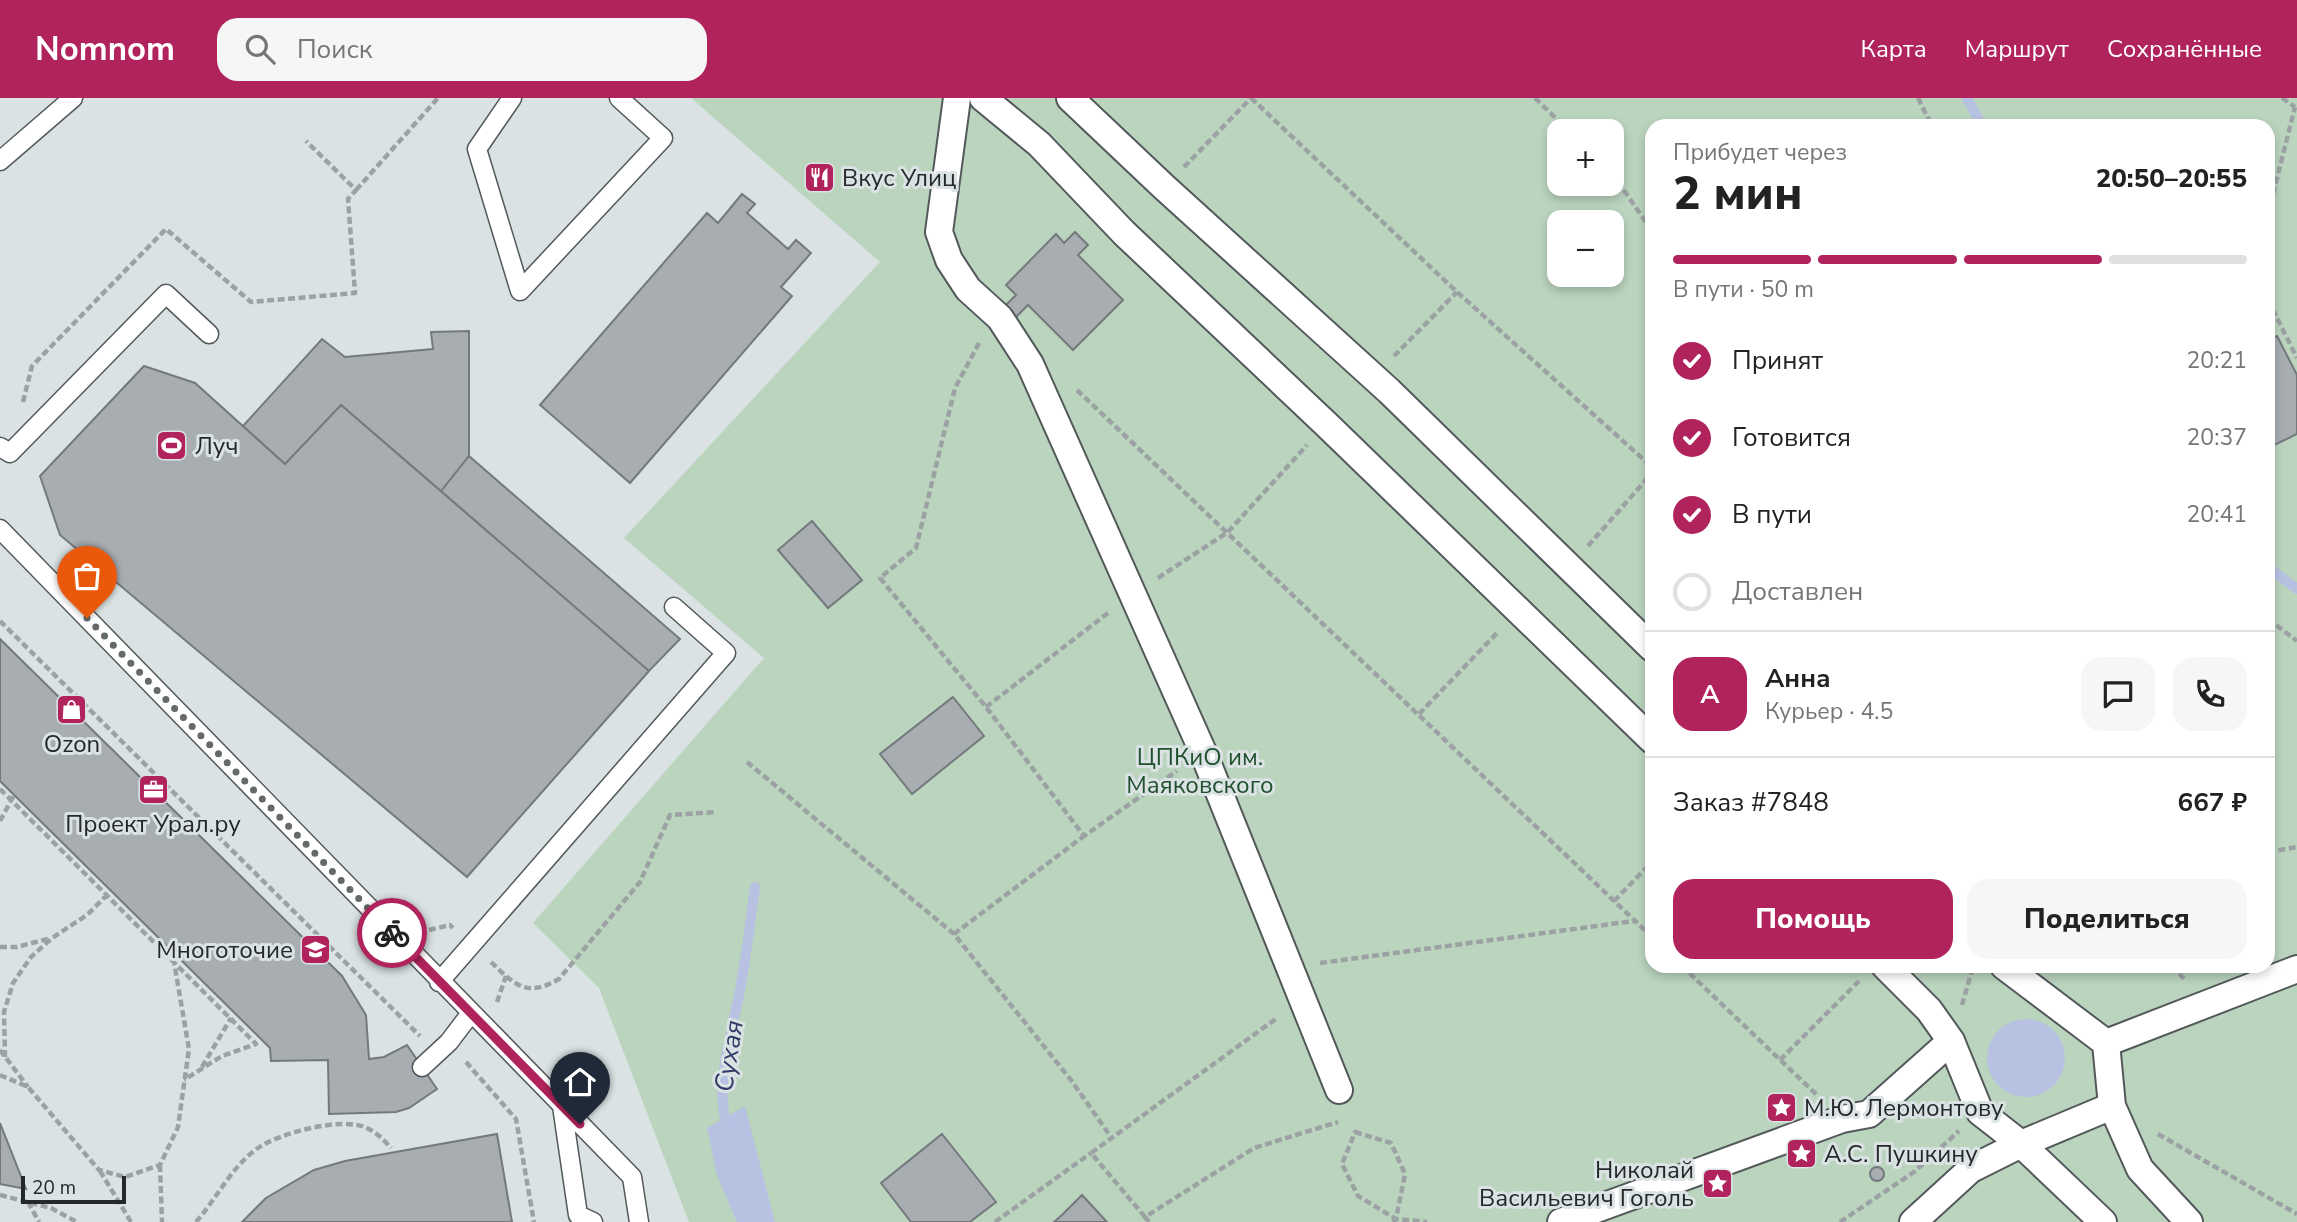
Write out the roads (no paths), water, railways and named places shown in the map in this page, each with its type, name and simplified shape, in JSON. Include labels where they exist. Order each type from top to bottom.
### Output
[{"type":"street","points":[[957,98],[939,232],[949,260],[968,289],[1000,318],[1030,364],[1203,752],[1339,1090]]},
{"type":"street","points":[[983,98],[1039,145],[1124,233],[1326,424],[1645,733]]},
{"type":"street","points":[[1070,98],[1374,377],[1645,641]]},
{"type":"street","points":[[2106,1043],[2297,969]]},
{"type":"street","points":[[1878,973],[1929,1010],[1951,1041],[1980,1112],[2021,1144],[2103,1222]]},
{"type":"street","points":[[2013,973],[2106,1043],[2112,1107],[2140,1169],[2189,1222]]},
{"type":"street","points":[[1561,1222],[1842,1119],[1869,1114],[1951,1041]]},
{"type":"street","points":[[1913,1222],[1971,1169],[2021,1144],[2112,1107]]},
{"type":"lane","points":[[0,161],[73,98]]},
{"type":"lane","points":[[512,98],[477,149],[520,291],[663,138],[619,98]]},
{"type":"lane","points":[[0,447],[10,453],[166,294],[209,334]]},
{"type":"lane","points":[[0,529],[632,1177],[639,1222]]},
{"type":"lane","points":[[439,982],[726,653],[674,607]]},
{"type":"lane","points":[[422,1067],[449,1042],[471,1013]]},
{"type":"lane","points":[[562,1106],[578,1215],[593,1222]]},
{"type":"water","points":[[2026,1019],[2041,1022],[2053,1031],[2062,1043],[2065,1058],[2062,1073],[2053,1085],[2041,1094],[2026,1097],[2011,1094],[1999,1085],[1990,1073],[1987,1058],[1990,1043],[1999,1031],[2011,1022]]},
{"type":"water","points":[[745,1106],[775,1222],[737,1222],[717,1175],[707,1128]]},
{"type":"waterway","points":[[1967,98],[1978,119]]},
{"type":"waterway","points":[[2275,572],[2297,589]]},
{"type":"waterway","name":"Сухая","points":[[727,1129],[723,1078],[744,968],[755,887]]},
{"type":"place","name":"Вкус Улиц","points":[[819,178]]},
{"type":"place","name":"Луч","points":[[172,446]]},
{"type":"place","name":"Ozon","points":[[72,710]]},
{"type":"place","name":"Проект Урал.ру","points":[[153,790]]},
{"type":"place","name":"Многоточие","points":[[316,950]]},
{"type":"place","name":"М.Ю. Лермонтову","points":[[1781,1108]]},
{"type":"place","name":"А.С. Пушкину","points":[[1801,1154]]},
{"type":"place","name":"Николай Васильевич Гоголь","points":[[1717,1184]]},
{"type":"park label","name":"ЦПКиО им. Маяковского","points":[[1200,771]]}]
